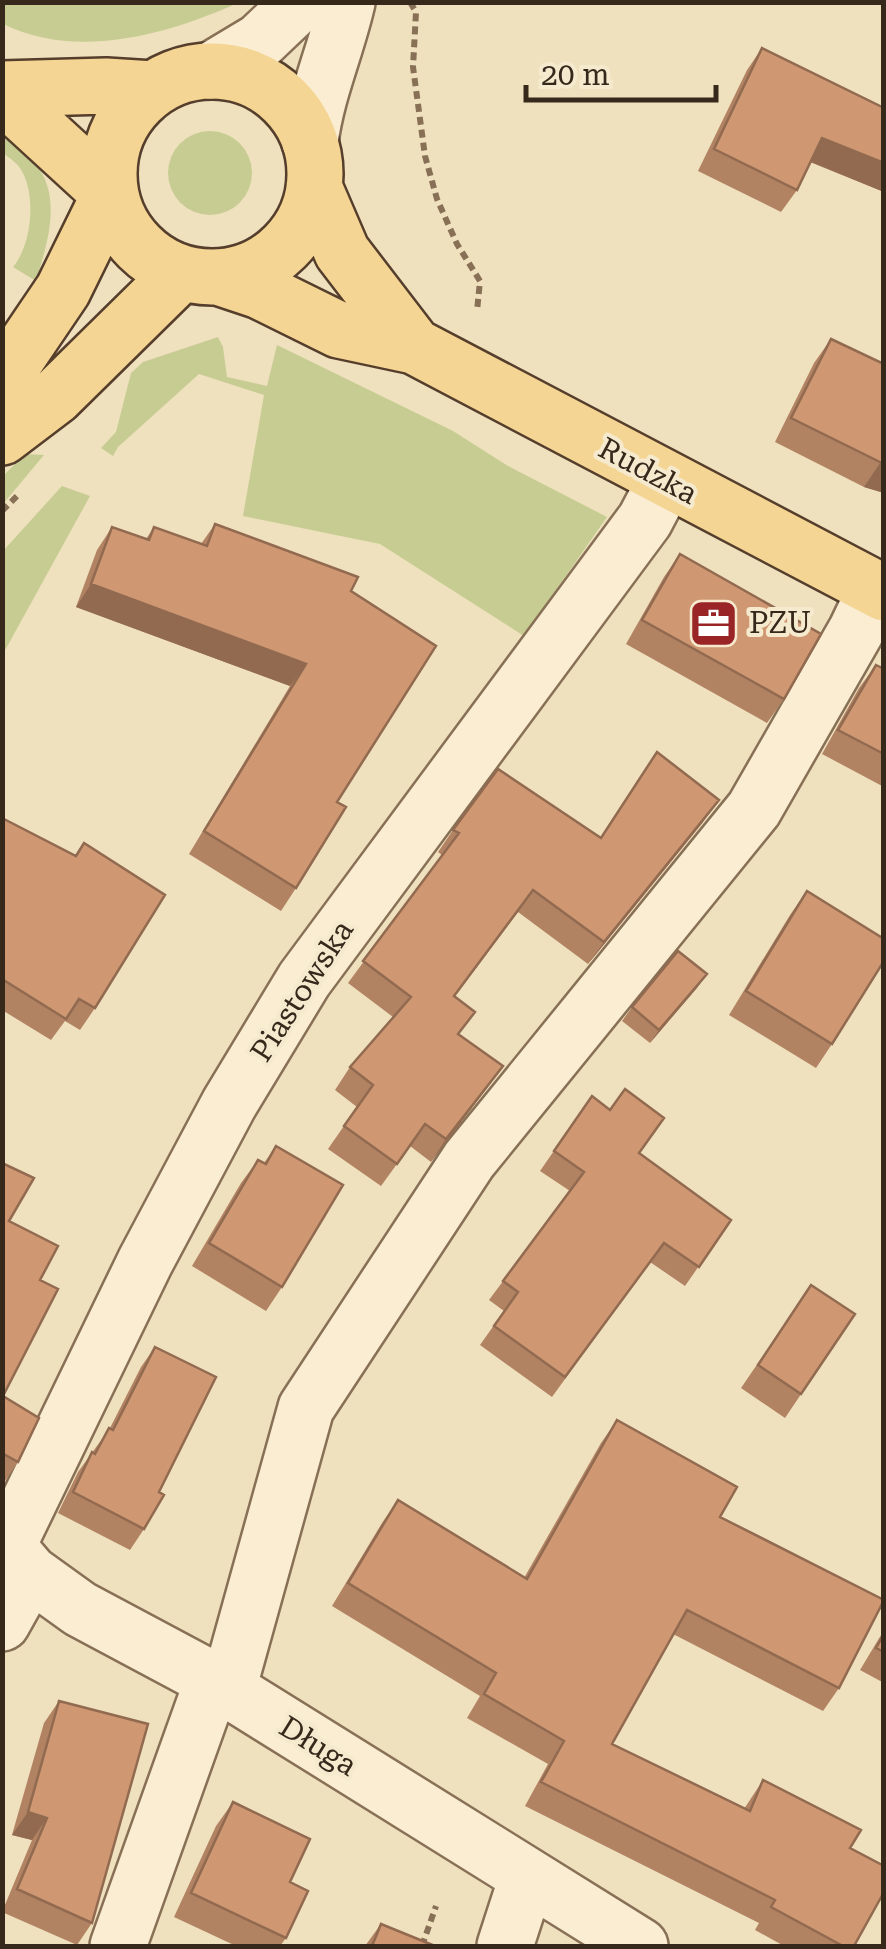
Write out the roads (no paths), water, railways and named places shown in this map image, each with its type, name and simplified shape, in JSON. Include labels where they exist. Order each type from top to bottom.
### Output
[{"type":"main road","points":[[210,71],[242,76],[270,89],[296,116],[312,164],[306,218],[284,248],[248,271],[200,275],[153,260],[137,247],[122,226],[110,194],[108,164],[128,113],[153,89],[185,74],[210,71]]},
{"type":"main road","points":[[2,92],[106,86],[153,89]]},
{"type":"main road","points":[[2,92],[110,194]]},
{"type":"main road","name":"Rudzka","points":[[312,164],[342,252],[414,346]]},
{"type":"main road","points":[[2,380],[63,290],[110,194]]},
{"type":"main road","points":[[2,438],[200,275]]},
{"type":"main road","name":"Rudzka","points":[[200,275],[260,291],[339,330],[414,346],[880,591]]},
{"type":"street","points":[[210,71],[260,41],[300,2]]},
{"type":"street","points":[[312,164],[320,84],[347,2]]},
{"type":"street","name":"Piastowska","points":[[2,1624],[14,1552],[145,1262],[229,1104],[304,980],[645,520],[666,480]]},
{"type":"street","points":[[118,1946],[220,1685],[306,1408],[469,1160],[754,809],[880,591]]},
{"type":"street","name":"Długa","points":[[14,1552],[80,1610],[220,1685],[640,1946]]},
{"type":"street","points":[[505,1946],[527,1878]]},
{"type":"place","name":"PZU","points":[[714,623]]}]
